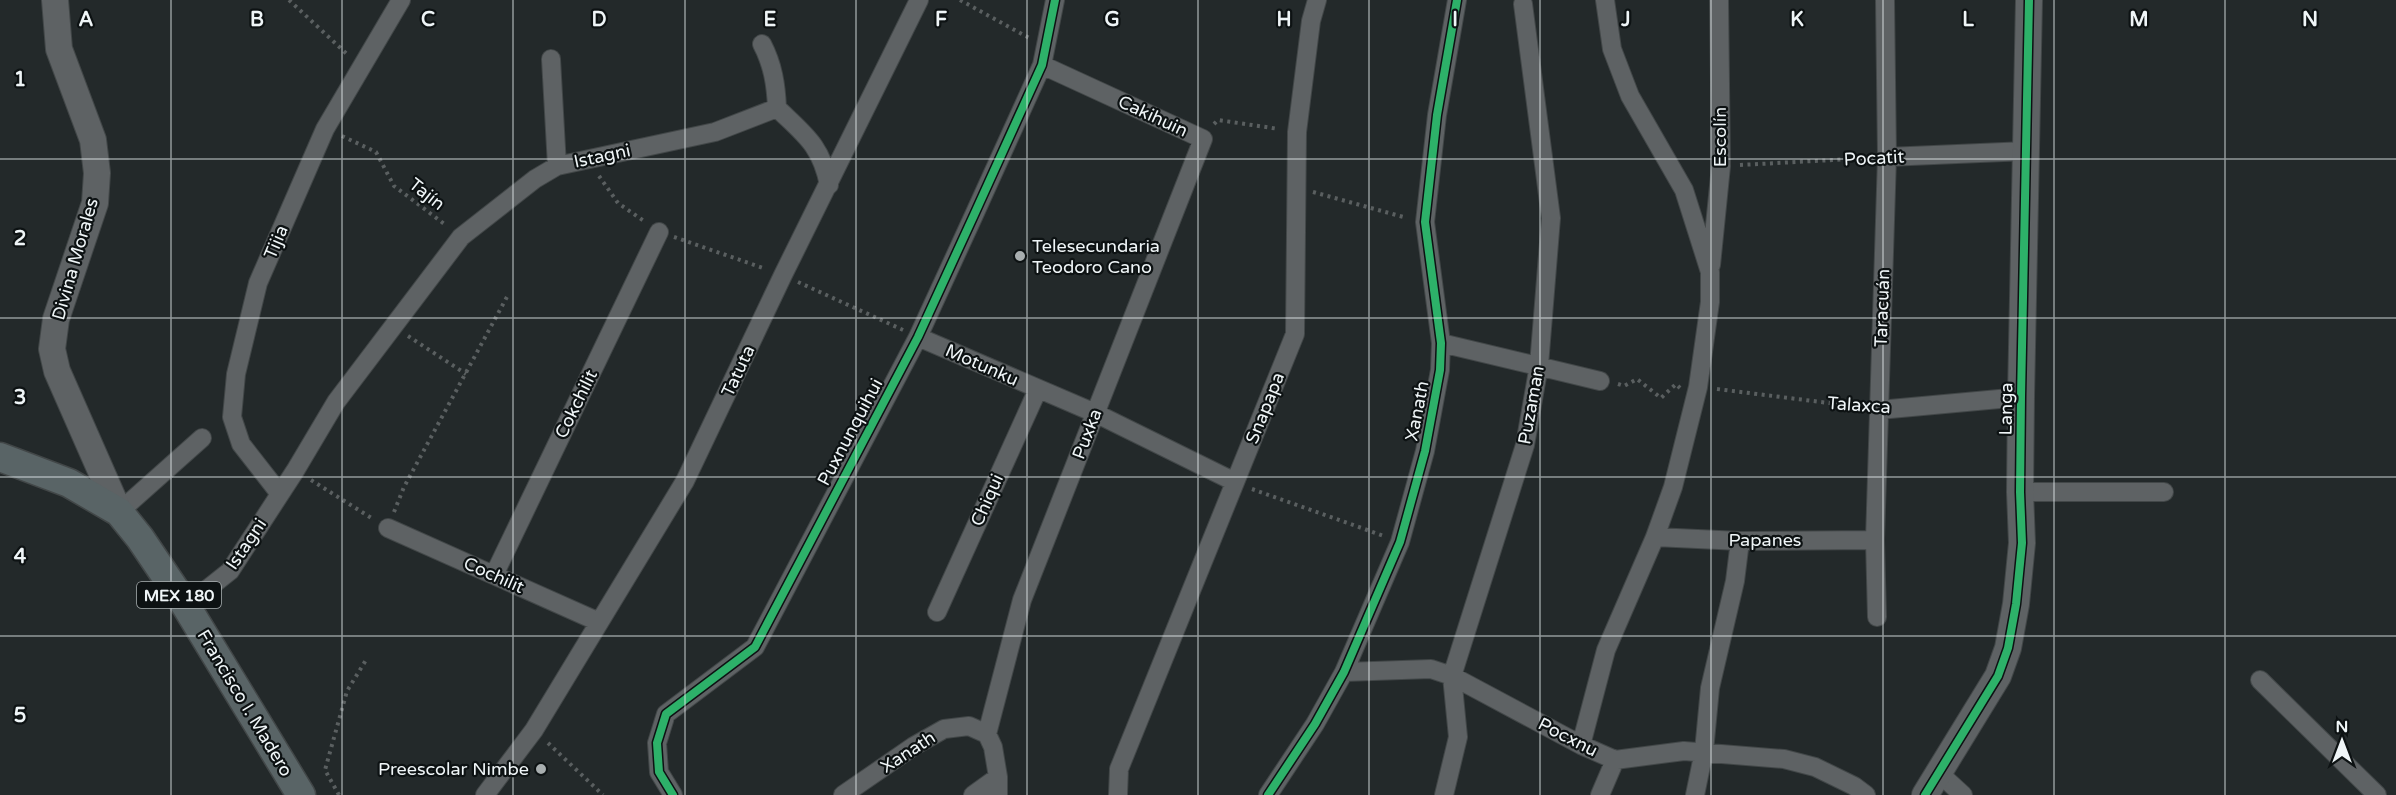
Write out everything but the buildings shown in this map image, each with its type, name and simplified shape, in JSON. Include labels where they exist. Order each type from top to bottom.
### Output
[{"type":"main road","name":"Francisco I. Madero","points":[[0,457],[69,483],[119,512],[140,538],[186,606],[301,795]]},
{"type":"street","name":"Divina Morales","points":[[55,0],[59,49],[93,140],[97,173],[95,203],[56,320],[52,349],[57,371],[119,512]]},
{"type":"street","name":"Tijia","points":[[280,494],[241,444],[232,417],[236,374],[258,283],[325,129],[400,0]]},
{"type":"street","name":"Tatuta","points":[[485,795],[534,730],[685,481],[783,275],[919,0]]},
{"type":"street","name":"Puxnunquihui","points":[[673,795],[658,772],[657,743],[666,714],[755,647],[918,337],[1044,56],[1054,0]]},
{"type":"street","name":"Snapapa","points":[[1118,795],[1119,769],[1295,334],[1297,132],[1311,21],[1317,0]]},
{"type":"street","name":"Xanath","points":[[1268,795],[1315,724],[1344,672],[1400,542],[1425,451],[1440,370],[1441,343],[1425,222],[1437,115],[1457,0]]},
{"type":"street","points":[[1581,745],[1606,650],[1655,537],[1673,487],[1696,395],[1710,302],[1710,273],[1684,190],[1630,96],[1612,50],[1605,0]]},
{"type":"street","name":"Escolín","points":[[1710,273],[1721,165],[1719,0]]},
{"type":"street","name":"Taracuán","points":[[1877,617],[1875,540],[1887,158],[1885,0]]},
{"type":"street","name":"Langa","points":[[1926,795],[1998,676],[2008,648],[2016,604],[2022,543],[2021,397],[2029,0]]},
{"type":"street","name":"Puzaman","points":[[1444,795],[1458,737],[1452,676],[1525,445],[1539,365],[1551,218],[1523,4]]},
{"type":"street","points":[[762,44],[769,57],[776,83],[777,108],[815,145],[825,165],[829,185]]},
{"type":"street","name":"Cakihuin","points":[[1044,56],[1203,139]]},
{"type":"street","points":[[551,58],[557,166]]},
{"type":"street","name":"Istagni","points":[[186,606],[230,571],[295,471],[336,402],[461,237],[535,179],[557,166],[715,132],[777,108]]},
{"type":"street","name":"Puxka","points":[[987,734],[1022,600],[1203,139]]},
{"type":"street","name":"Pocatit","points":[[1887,158],[2027,152]]},
{"type":"street","name":"Cokchilit","points":[[494,575],[658,232]]},
{"type":"street","name":"Motunku","points":[[918,337],[1095,413],[1235,482]]},
{"type":"street","points":[[1441,343],[1599,381]]},
{"type":"street","name":"Chiqui","points":[[937,612],[1038,389]]},
{"type":"street","name":"Talaxca","points":[[1879,410],[2021,397]]},
{"type":"street","points":[[119,512],[202,438]]},
{"type":"street","points":[[2020,492],[2164,492]]},
{"type":"street","name":"Cochilit","points":[[388,528],[599,622]]},
{"type":"street","name":"Papanes","points":[[1655,537],[1740,541],[1875,540]]},
{"type":"street","points":[[1695,795],[1704,751],[1710,688],[1735,581],[1740,541]]},
{"type":"street","name":"Pocxnu","points":[[1344,672],[1431,669],[1452,676],[1581,745],[1615,760],[1648,754],[1704,751],[1784,759],[1815,767],[1854,786],[1866,795]]},
{"type":"street","points":[[2260,680],[2376,795]]},
{"type":"street","name":"Xanath","points":[[843,795],[914,746],[944,729],[969,726],[987,734]]},
{"type":"street","points":[[973,795],[998,786],[993,747],[987,734]]},
{"type":"street","points":[[1600,795],[1615,760]]},
{"type":"street","points":[[1939,773],[1964,795]]},
{"type":"path","points":[[289,0],[361,67]]},
{"type":"path","points":[[960,0],[1044,56]]},
{"type":"path","points":[[587,158],[618,203],[658,232],[783,275],[918,337]]},
{"type":"path","points":[[1295,188],[1425,222]]},
{"type":"path","points":[[295,471],[388,528],[404,487],[508,295]]},
{"type":"path","points":[[393,326],[466,374]]},
{"type":"path","points":[[1599,381],[1624,386],[1637,379],[1660,398],[1676,384],[1696,395]]},
{"type":"path","points":[[1235,482],[1400,542]]},
{"type":"path","points":[[339,795],[325,770],[347,691],[366,660]]},
{"type":"path","points":[[534,730],[603,795]]},
{"type":"cycle path","points":[[673,795],[659,772],[657,743],[666,714],[755,647],[918,337],[1042,65],[1055,0]]},
{"type":"cycle path","points":[[1268,795],[1315,724],[1344,672],[1400,542],[1425,451],[1440,370],[1441,343],[1425,222],[1437,115],[1457,0]]},
{"type":"cycle path","points":[[1925,795],[1998,676],[2008,648],[2016,604],[2022,543],[2021,397],[2029,0]]},
{"type":"place","name":"Telesecundaria Teodoro Cano","points":[[1020,256]]},
{"type":"place","name":"Preescolar Nimbe","points":[[541,769]]}]
